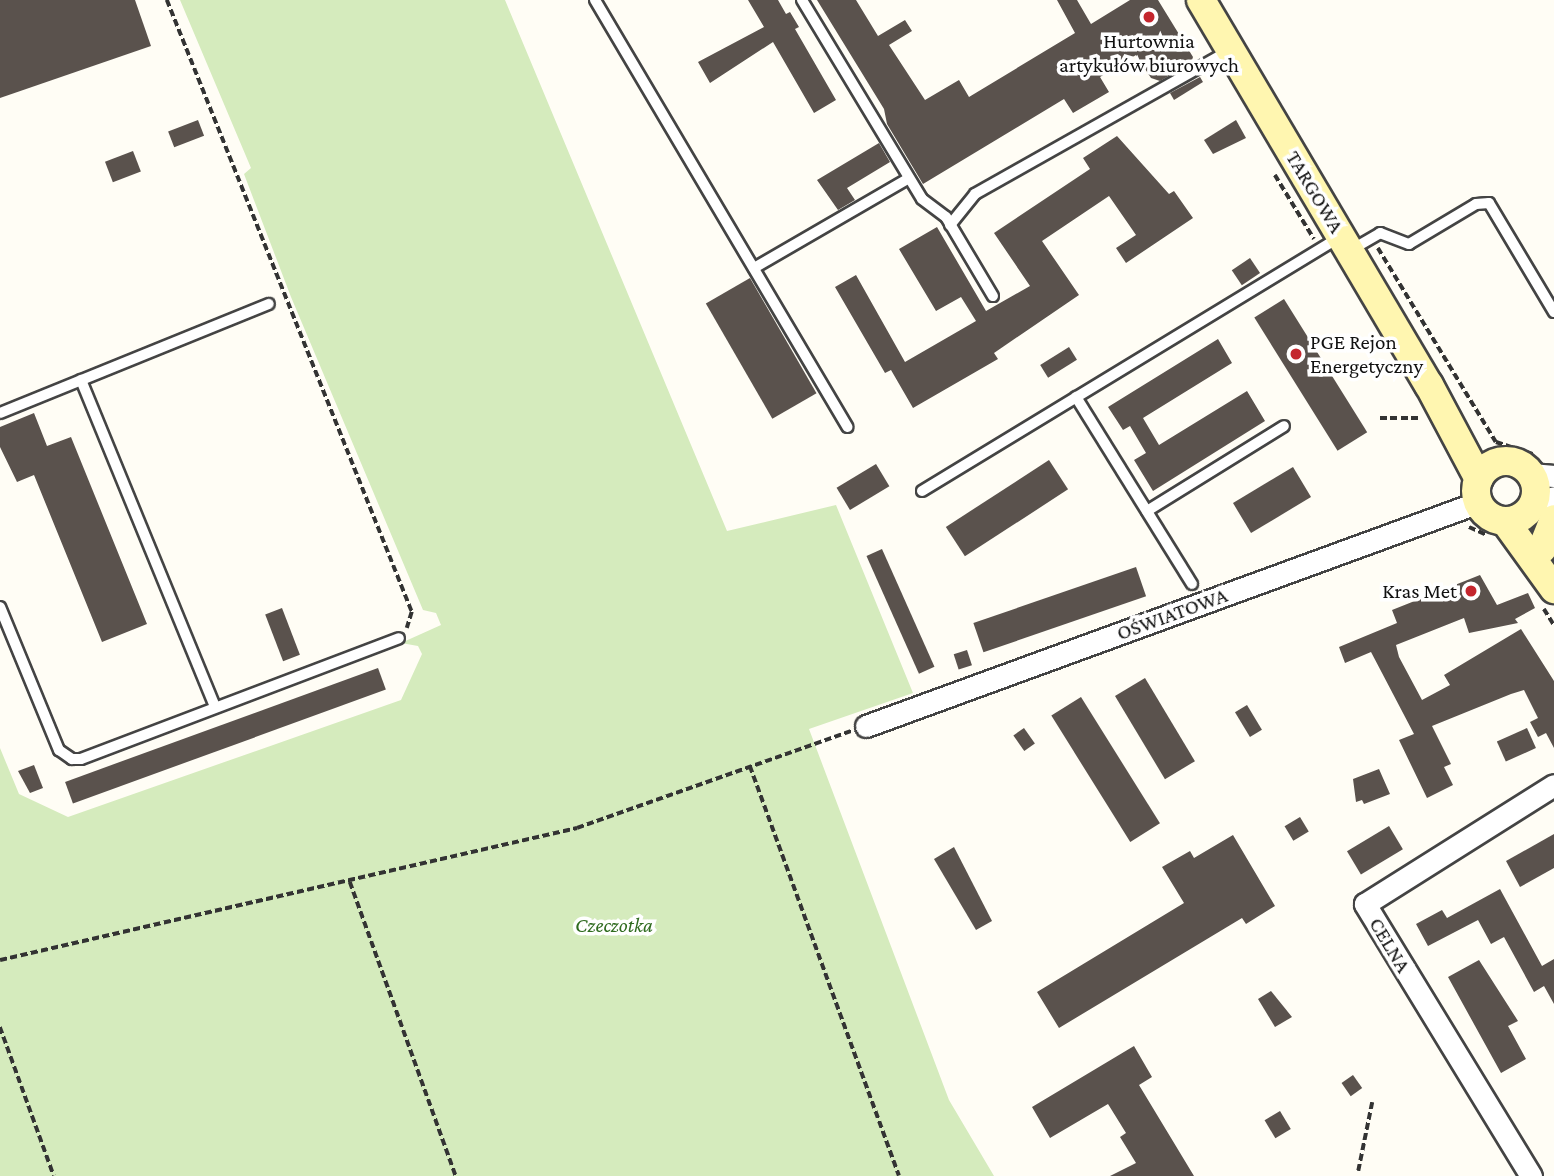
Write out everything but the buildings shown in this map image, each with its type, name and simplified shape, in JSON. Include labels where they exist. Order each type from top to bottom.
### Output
[{"type":"street","name":"TARGOWA","points":[[1201,0],[1353,242],[1429,385],[1479,491]]},
{"type":"street","name":"TARGOWA","points":[[1429,385],[1477,439],[1533,467]]},
{"type":"street","points":[[1529,515],[1489,515],[1479,491],[1488,468],[1533,467],[1536,489],[1529,515],[1546,594]]},
{"type":"street","name":"OŚWIATOWA","points":[[866,726],[1479,491]]},
{"type":"street","points":[[1529,515],[1554,576]]},
{"type":"street","name":"CELNA","points":[[1531,1176],[1365,904],[1554,785]]},
{"type":"lane","points":[[595,0],[848,427]]},
{"type":"lane","points":[[802,0],[922,200],[950,225],[993,296]]},
{"type":"lane","points":[[950,225],[975,194],[1231,50]]},
{"type":"lane","points":[[754,268],[909,178]]},
{"type":"lane","points":[[922,491],[1076,397],[1353,242],[1386,234],[1409,244],[1476,204],[1489,204],[1554,312]]},
{"type":"lane","points":[[0,413],[269,304]]},
{"type":"lane","points":[[81,380],[215,706]]},
{"type":"lane","points":[[1076,397],[1192,584]]},
{"type":"lane","points":[[1147,511],[1284,426]]},
{"type":"lane","points":[[0,607],[59,750],[72,759],[81,759],[399,638]]},
{"type":"path","points":[[167,0],[412,612],[409,626],[399,638]]},
{"type":"path","points":[[1353,242],[1401,281],[1496,442],[1533,467]]},
{"type":"path","points":[[1380,418],[1423,418]]},
{"type":"path","points":[[1457,522],[1529,515]]},
{"type":"path","points":[[1546,594],[1554,625]]},
{"type":"path","points":[[0,960],[577,828],[866,726]]},
{"type":"path","points":[[750,766],[899,1176]]},
{"type":"path","points":[[350,882],[456,1176]]},
{"type":"path","points":[[0,1027],[54,1176]]},
{"type":"path","points":[[1358,1171],[1372,1102]]},
{"type":"green space","name":"Czeczotka","points":[[180,0],[505,0],[727,531],[836,505],[913,693],[809,729],[949,1100],[994,1176],[0,1176],[0,748],[19,794],[68,817],[401,700],[422,654],[418,646],[401,643],[441,625],[436,613],[423,610],[291,297],[244,174],[251,168]]},
{"type":"place","name":"Hurtownia artykułów biurowych","points":[[1149,17]]},
{"type":"place","name":"PGE Rejon Energetyczny","points":[[1296,354]]},
{"type":"place","name":"Kras Met","points":[[1471,591]]}]
